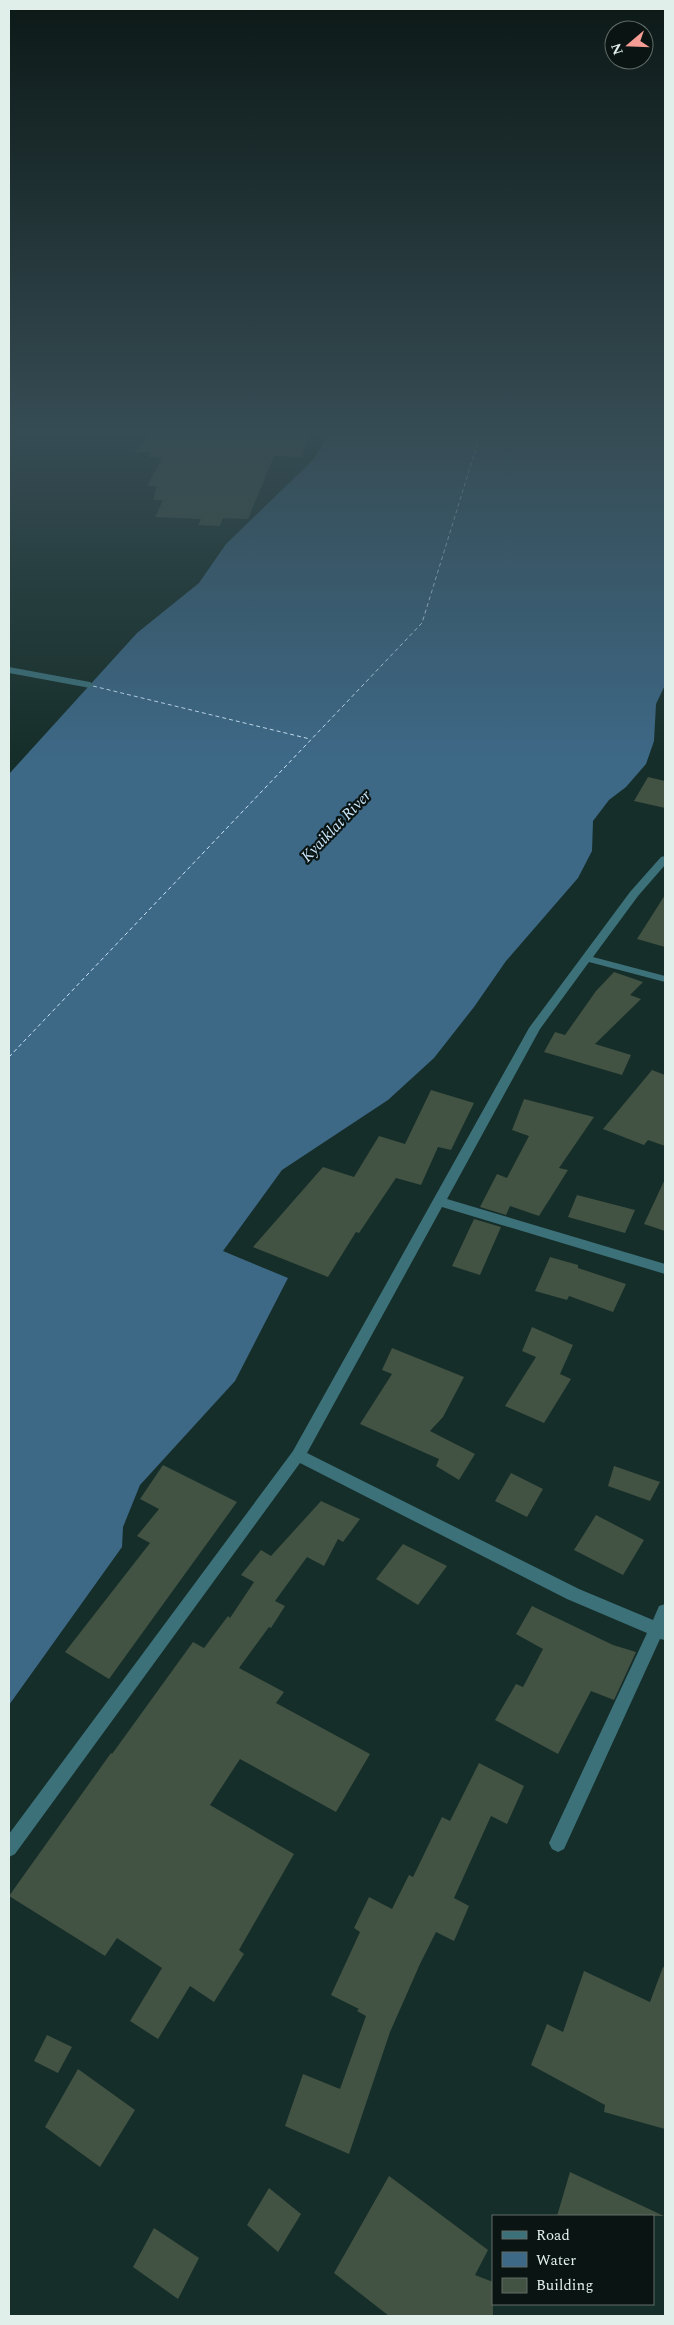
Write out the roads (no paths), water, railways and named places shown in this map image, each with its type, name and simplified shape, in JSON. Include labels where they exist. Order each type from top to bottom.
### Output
[{"type":"street","points":[[9,670],[90,685]]},
{"type":"street","points":[[9,1848],[298,1455],[535,1028],[634,894],[665,859]]},
{"type":"street","points":[[586,958],[665,979]]},
{"type":"street","points":[[439,1202],[665,1269]]},
{"type":"street","points":[[298,1455],[573,1594],[661,1631]]},
{"type":"street","points":[[558,1843],[661,1631],[665,1611]]},
{"type":"water","name":"Kyaiklat River","points":[[230,540],[665,540],[665,685],[656,704],[654,741],[646,764],[626,787],[609,800],[593,821],[592,851],[578,878],[506,961],[474,1007],[434,1058],[388,1100],[282,1170],[223,1251],[288,1278],[235,1381],[140,1485],[123,1527],[122,1547],[9,1705],[9,774],[137,633],[199,583]]}]
